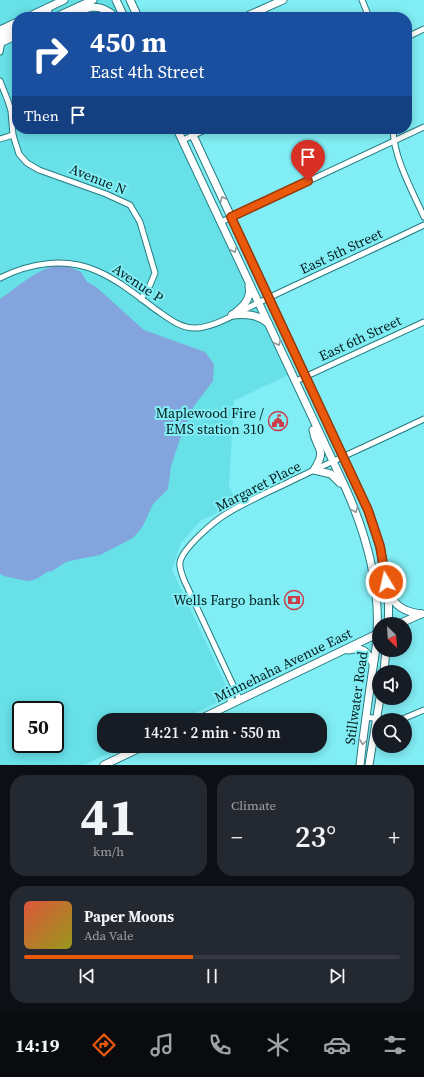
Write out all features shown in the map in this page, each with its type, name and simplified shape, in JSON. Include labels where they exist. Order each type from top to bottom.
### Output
[{"type":"main road","points":[[39,12],[64,0]]},
{"type":"main road","points":[[67,12],[93,0]]},
{"type":"main road","points":[[116,0],[122,12]]},
{"type":"main road","points":[[130,0],[136,12]]},
{"type":"main road","points":[[256,12],[283,0]]},
{"type":"main road","points":[[78,12],[91,7],[108,10],[110,12]]},
{"type":"main road","points":[[47,8],[48,12]]},
{"type":"main road","points":[[0,30],[12,24]]},
{"type":"main road","points":[[1,40],[12,32]]},
{"type":"main road","points":[[1,40],[12,37]]},
{"type":"main road","points":[[180,134],[296,381],[312,419],[313,432],[320,448],[321,455],[314,470],[331,474],[346,489]]},
{"type":"main road","points":[[193,134],[362,495],[373,524],[383,561],[387,590],[388,617]]},
{"type":"main road","points":[[232,315],[241,308],[247,299],[250,291],[247,278]]},
{"type":"main road","points":[[232,315],[244,314],[254,316],[262,319],[268,324]]},
{"type":"main road","name":"Stillwater Road","points":[[312,419],[346,489],[362,529],[370,558],[376,591],[377,617]]},
{"type":"main road","points":[[387,590],[394,601],[403,609],[410,613],[423,613]]},
{"type":"main road","points":[[412,618],[423,613]]},
{"type":"main road","name":"Minnehaha Avenue East","points":[[212,713],[372,636]]},
{"type":"main road","points":[[342,651],[356,649],[364,650],[370,656],[373,665]]},
{"type":"main road","name":"Stillwater Road","points":[[373,665],[374,657]]},
{"type":"main road","name":"Stillwater Road","points":[[360,765],[372,673]]},
{"type":"main road","name":"Stillwater Road","points":[[369,765],[372,748]]},
{"type":"main road","points":[[104,765],[129,753]]},
{"type":"street","points":[[362,0],[367,12]]},
{"type":"street","points":[[412,35],[424,29]]},
{"type":"street","points":[[0,52],[1,40]]},
{"type":"street","name":"Avenue N","points":[[0,81],[8,101],[12,127]]},
{"type":"street","points":[[412,133],[424,127]]},
{"type":"street","points":[[183,140],[190,134]]},
{"type":"street","points":[[393,134],[394,141],[403,169],[424,217]]},
{"type":"street","points":[[221,222],[409,134]]},
{"type":"street","points":[[0,139],[13,135]]},
{"type":"street","name":"Avenue N","points":[[13,135],[19,154],[27,164],[39,170],[106,194],[130,205],[140,222],[155,273],[150,285],[141,299]]},
{"type":"street","name":"East 5th Street","points":[[258,302],[424,226]]},
{"type":"street","name":"Avenue P","points":[[1,277],[22,268],[42,264],[74,264],[96,270],[106,275],[174,323],[192,328],[204,328],[213,325],[258,302]]},
{"type":"street","name":"East 6th Street","points":[[296,381],[424,322]]},
{"type":"street","name":"Margaret Place","points":[[240,700],[184,580],[180,562],[184,554],[193,541],[225,514],[314,470],[424,419]]},
{"type":"street","points":[[229,705],[234,687]]},
{"type":"street","points":[[412,715],[424,710]]},
{"type":"street","points":[[366,718],[372,719]]},
{"type":"shaded area","points":[[0,0],[112,0],[118,12],[12,12],[12,134],[174,134],[288,375],[234,401],[229,486],[238,504],[201,520],[181,543],[172,570],[231,696],[195,713],[97,713],[97,753],[110,753],[84,765],[0,765]]},
{"type":"shaded area","points":[[63,264],[81,272],[87,282],[96,287],[144,330],[205,352],[214,364],[213,381],[194,406],[181,436],[171,466],[168,489],[153,504],[143,526],[133,538],[100,555],[66,562],[38,578],[27,581],[0,574],[0,299],[38,273]]},
{"type":"place","name":"Maplewood Fire / EMS station 310","points":[[278,421]]},
{"type":"place","name":"Wells Fargo bank","points":[[294,600]]},
{"type":"route","points":[[308,181],[231,217],[362,495],[380,546],[386,582]]}]
